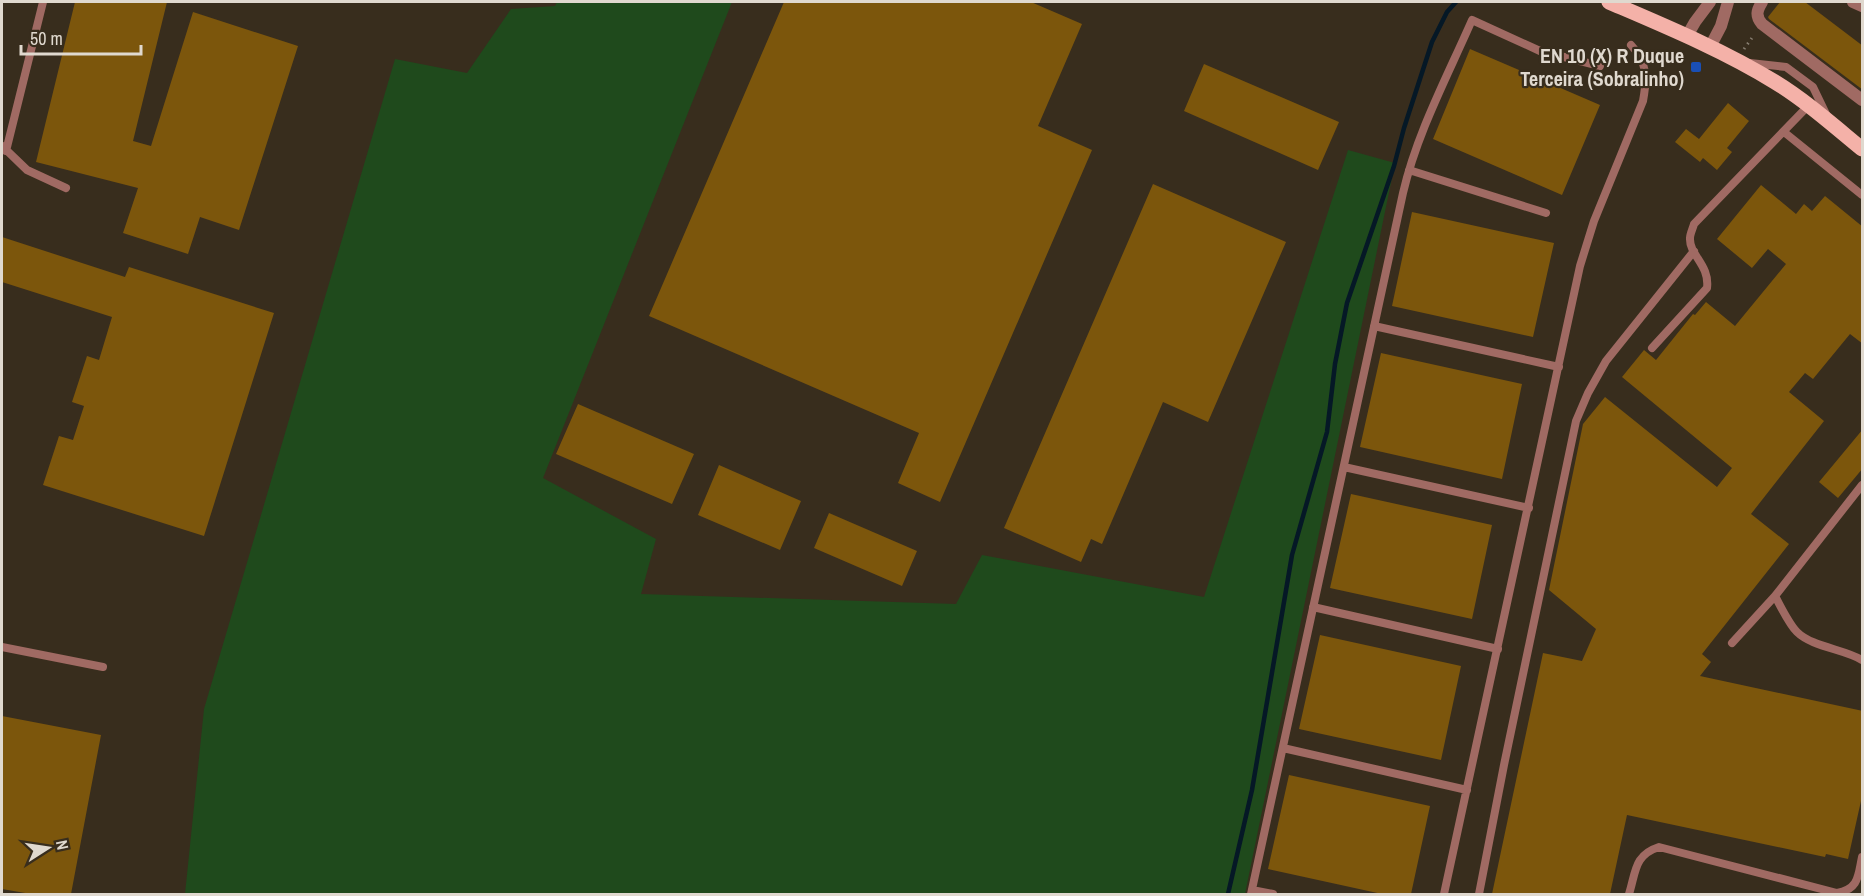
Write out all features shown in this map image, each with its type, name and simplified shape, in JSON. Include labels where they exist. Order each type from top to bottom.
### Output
[{"type":"main road","points":[[1609,2],[1710,47],[1774,81],[1809,105],[1863,149]]},
{"type":"street","points":[[1687,36],[1710,2]]},
{"type":"street","points":[[1710,47],[1721,26],[1728,2]]},
{"type":"street","points":[[1762,2],[1757,10],[1762,24],[1863,100]]},
{"type":"street","points":[[1853,2],[1863,6]]},
{"type":"lane","points":[[44,2],[4,148],[27,170],[66,188]]},
{"type":"lane","points":[[1273,894],[1251,892],[1409,170],[1424,130],[1472,21],[1540,51],[1600,66]]},
{"type":"lane","points":[[1444,894],[1580,266],[1590,231],[1643,101],[1646,81],[1644,65],[1639,53],[1631,45]]},
{"type":"lane","points":[[1736,61],[1785,68],[1813,87],[1831,123]]},
{"type":"lane","points":[[1652,348],[1707,288],[1706,270],[1689,239],[1694,224],[1809,105]]},
{"type":"lane","points":[[1784,132],[1863,195]]},
{"type":"lane","points":[[1409,170],[1546,213]]},
{"type":"lane","points":[[1479,894],[1576,421],[1606,361],[1694,251]]},
{"type":"lane","points":[[1374,326],[1559,367]]},
{"type":"lane","points":[[1344,467],[1529,508]]},
{"type":"lane","points":[[1732,644],[1775,596],[1863,485]]},
{"type":"lane","points":[[1775,596],[1797,633],[1809,640],[1863,660]]},
{"type":"lane","points":[[1313,607],[1498,650]]},
{"type":"lane","points":[[2,646],[103,667]]},
{"type":"lane","points":[[1282,748],[1467,790]]},
{"type":"lane","points":[[1629,894],[1640,858],[1648,851],[1659,847],[1837,893],[1855,886],[1863,857]]},
{"type":"path","points":[[1736,61],[1762,24]]},
{"type":"green space","points":[[557,2],[732,2],[543,478],[656,539],[641,594],[956,604],[982,555],[1204,597],[1348,150],[1395,163],[1245,894],[185,894],[204,709],[395,59],[467,73],[511,9],[555,6]]},
{"type":"building","points":[[75,2],[167,2],[133,141],[151,146],[193,12],[298,46],[239,230],[200,217],[188,254],[123,233],[138,188],[36,162]]},
{"type":"building","points":[[784,2],[1031,2],[1082,24],[1038,126],[1092,150],[940,502],[898,483],[919,433],[649,316]]},
{"type":"building","points":[[1780,2],[1805,2],[1863,46],[1863,90],[1769,19],[1768,17]]},
{"type":"building","points":[[1470,49],[1600,105],[1562,195],[1433,139]]},
{"type":"building","points":[[1204,64],[1339,122],[1318,170],[1184,111]]},
{"type":"building","points":[[1728,103],[1749,121],[1727,148],[1732,152],[1717,170],[1703,158],[1700,162],[1675,142],[1686,129],[1699,139]]},
{"type":"building","points":[[1153,184],[1286,242],[1208,422],[1163,402],[1102,544],[1091,539],[1081,562],[1004,528]]},
{"type":"building","points":[[1761,185],[1796,214],[1804,204],[1812,211],[1825,196],[1863,227],[1863,344],[1850,334],[1813,379],[1805,373],[1789,392],[1824,421],[1751,514],[1789,544],[1702,654],[1711,662],[1700,676],[1863,711],[1863,792],[1848,859],[1826,854],[1825,857],[1627,815],[1610,894],[1492,894],[1543,653],[1582,661],[1596,629],[1549,590],[1583,424],[1605,397],[1717,487],[1732,468],[1622,377],[1644,350],[1656,360],[1693,314],[1695,315],[1706,302],[1735,326],[1786,264],[1768,249],[1752,268],[1717,239]]},
{"type":"building","points":[[1412,212],[1554,243],[1533,337],[1392,306]]},
{"type":"building","points":[[2,237],[125,277],[129,267],[274,313],[204,536],[43,485],[59,436],[73,440],[84,406],[72,402],[87,356],[99,360],[112,317],[2,282]]},
{"type":"building","points":[[1381,353],[1522,384],[1502,479],[1360,447]]},
{"type":"building","points":[[578,404],[694,454],[672,504],[556,454]]},
{"type":"building","points":[[1863,429],[1863,468],[1838,498],[1819,482]]},
{"type":"building","points":[[719,465],[801,501],[780,550],[698,515]]},
{"type":"building","points":[[1351,494],[1492,525],[1472,619],[1330,588]]},
{"type":"building","points":[[829,513],[917,551],[902,586],[814,548]]},
{"type":"building","points":[[1320,635],[1461,666],[1441,760],[1299,729]]},
{"type":"building","points":[[2,716],[101,735],[71,894],[31,894],[2,889]]},
{"type":"building","points":[[1289,775],[1430,806],[1411,894],[1382,894],[1268,869]]},
{"type":"waterway","points":[[1228,894],[1252,790],[1292,555],[1327,432],[1335,364],[1347,303],[1394,166],[1432,42],[1447,12],[1456,2]]},
{"type":"place","name":"EN 10 (X) R Duque Terceira (Sobralinho)","points":[[1696,67]]}]
